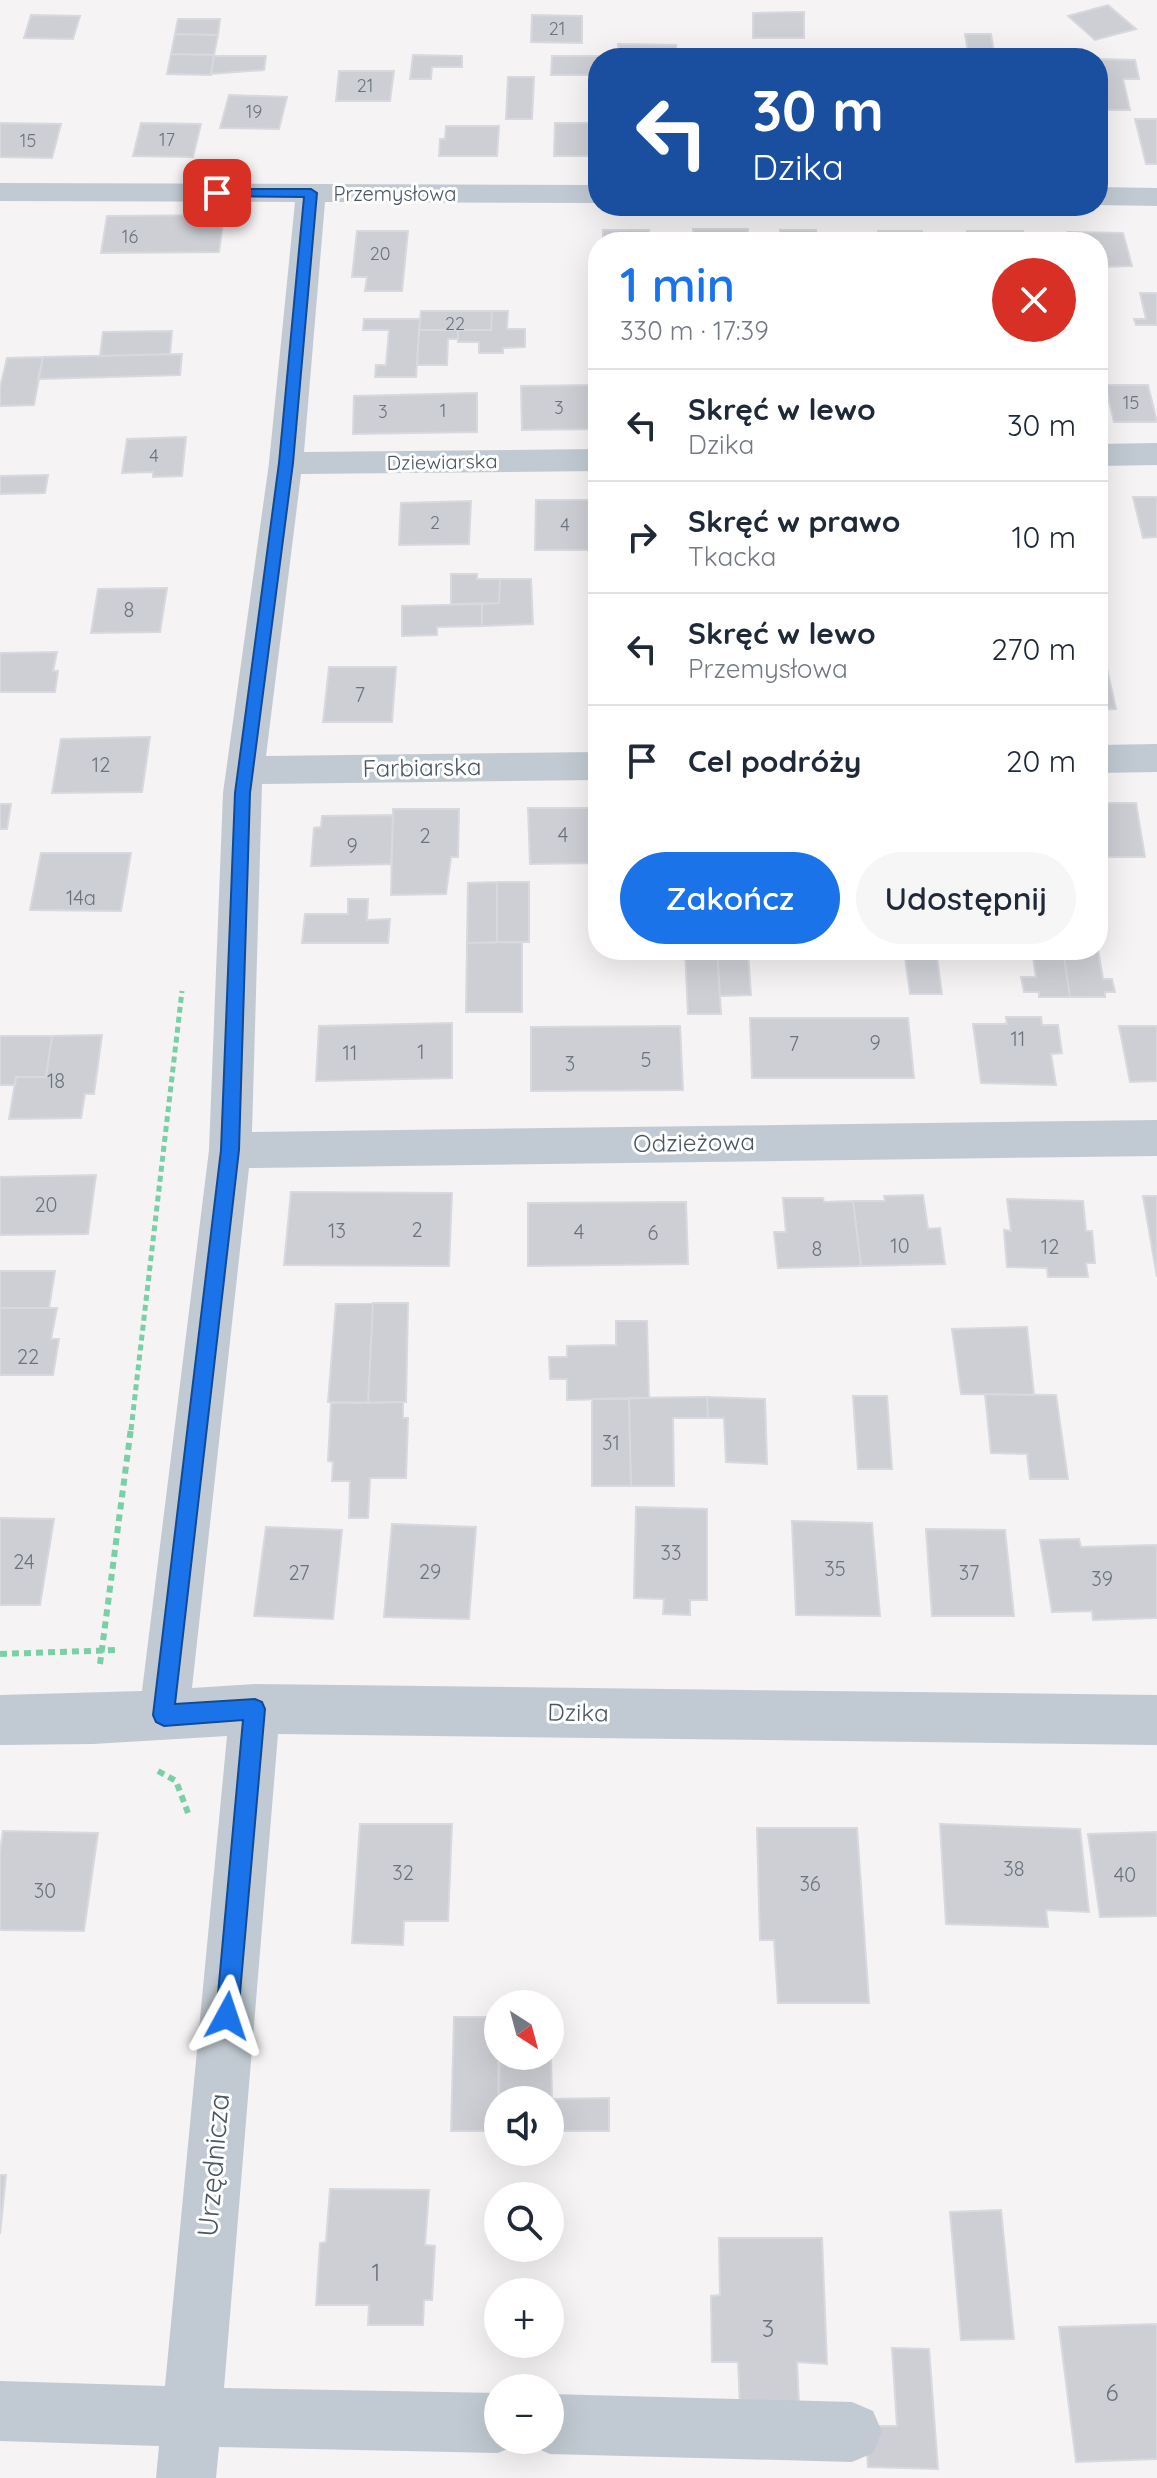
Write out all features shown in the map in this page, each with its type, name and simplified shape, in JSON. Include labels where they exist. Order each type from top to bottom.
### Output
[{"type":"street","name":"Przemysłowa","points":[[0,192],[311,193],[588,202]]},
{"type":"street","points":[[164,1715],[230,1150],[245,770],[286,463],[311,193]]},
{"type":"street","points":[[1108,202],[1157,197]]},
{"type":"street","points":[[1108,455],[1157,454]]},
{"type":"street","name":"Dziewiarska","points":[[286,463],[588,460]]},
{"type":"street","points":[[1108,759],[1157,758]]},
{"type":"street","name":"Farbiarska","points":[[245,770],[588,766]]},
{"type":"street","name":"Odzieżowa","points":[[230,1150],[1157,1138]]},
{"type":"street","name":"Dzika","points":[[0,1720],[255,1709],[1157,1720]]},
{"type":"street","name":"Urzędnicza","points":[[186,2478],[255,1709]]},
{"type":"street","points":[[0,2411],[135,2417],[191,2415],[484,2423]]},
{"type":"street","points":[[564,2424],[852,2432]]},
{"type":"path","points":[[0,1654],[101,1652]]},
{"type":"path","points":[[152,1768],[176,1781],[189,1826]]},
{"type":"building","points":[[1108,5],[1136,29],[1095,40],[1068,16]]},
{"type":"building","points":[[804,12],[804,38],[753,38],[753,13]]},
{"type":"building","points":[[31,15],[80,16],[73,39],[24,38]]},
{"type":"building","points":[[532,15],[582,16],[582,43],[531,42]]},
{"type":"building","points":[[178,19],[220,19],[218,35],[175,34]]},
{"type":"building","points":[[175,34],[218,35],[214,55],[171,54]]},
{"type":"building","points":[[965,34],[991,34],[993,48],[967,48]]},
{"type":"building","points":[[618,44],[676,45],[676,48],[618,48]]},
{"type":"building","points":[[171,54],[214,55],[211,75],[167,74]]},
{"type":"building","points":[[413,55],[462,56],[462,67],[432,67],[431,79],[410,79]]},
{"type":"building","points":[[214,56],[266,56],[264,70],[211,74]]},
{"type":"building","points":[[552,56],[588,56],[588,75],[551,75]]},
{"type":"building","points":[[1108,59],[1135,60],[1139,79],[1123,79],[1130,110],[1108,110]]},
{"type":"building","points":[[339,71],[394,71],[390,101],[336,101]]},
{"type":"building","points":[[508,77],[534,77],[532,119],[506,119]]},
{"type":"building","points":[[229,95],[287,97],[279,129],[220,128]]},
{"type":"building","points":[[1135,119],[1157,119],[1157,164],[1146,164]]},
{"type":"building","points":[[0,123],[61,124],[52,158],[0,157]]},
{"type":"building","points":[[141,123],[201,124],[193,157],[133,156]]},
{"type":"building","points":[[555,123],[588,123],[588,156],[554,156]]},
{"type":"building","points":[[446,126],[499,126],[497,156],[439,156],[440,139],[445,139]]},
{"type":"building","points":[[224,215],[219,252],[101,253],[107,216]]},
{"type":"building","points":[[693,229],[748,229],[748,232],[693,232]]},
{"type":"building","points":[[603,230],[649,230],[649,232]]},
{"type":"building","points":[[780,230],[816,232],[780,232]]},
{"type":"building","points":[[357,231],[408,231],[402,291],[365,291],[367,277],[352,277]]},
{"type":"building","points":[[878,231],[922,232],[878,232]]},
{"type":"building","points":[[967,231],[1023,232],[967,232]]},
{"type":"building","points":[[1108,233],[1123,233],[1132,266],[1108,267]]},
{"type":"building","points":[[1140,293],[1157,293],[1157,325],[1136,325],[1134,319],[1146,319]]},
{"type":"building","points":[[421,311],[492,311],[491,330],[419,330]]},
{"type":"building","points":[[492,311],[508,311],[507,329],[525,329],[525,347],[503,348],[503,353],[479,353],[479,342],[458,342],[458,330],[491,330]]},
{"type":"building","points":[[364,319],[420,319],[416,377],[375,377],[376,365],[386,365],[389,330],[363,330]]},
{"type":"building","points":[[419,330],[458,330],[458,339],[448,339],[447,365],[417,365]]},
{"type":"building","points":[[172,331],[170,354],[100,356],[103,332]]},
{"type":"building","points":[[182,354],[180,375],[38,379],[43,357]]},
{"type":"building","points":[[43,357],[34,405],[0,406],[0,388],[7,358]]},
{"type":"building","points":[[588,385],[588,429],[522,430],[521,386]]},
{"type":"building","points":[[1108,385],[1148,385],[1157,422],[1114,422]]},
{"type":"building","points":[[477,393],[477,432],[353,434],[354,396]]},
{"type":"building","points":[[186,437],[182,476],[153,477],[153,472],[122,473],[127,439]]},
{"type":"building","points":[[48,475],[45,493],[0,494],[0,476]]},
{"type":"building","points":[[1133,497],[1157,497],[1157,537],[1143,538]]},
{"type":"building","points":[[536,500],[588,500],[588,550],[535,550]]},
{"type":"building","points":[[471,501],[469,544],[399,545],[401,503]]},
{"type":"building","points":[[451,574],[477,574],[477,579],[500,579],[499,603],[451,604]]},
{"type":"building","points":[[500,579],[531,579],[533,624],[482,626],[482,604],[499,603]]},
{"type":"building","points":[[167,588],[160,632],[91,633],[98,589]]},
{"type":"building","points":[[482,604],[482,626],[437,627],[437,635],[402,636],[402,606]]},
{"type":"building","points":[[57,652],[53,671],[58,671],[55,692],[0,692],[0,653]]},
{"type":"building","points":[[329,667],[396,667],[392,722],[323,722]]},
{"type":"building","points":[[1108,673],[1116,709],[1108,709]]},
{"type":"building","points":[[150,737],[142,792],[52,793],[61,739]]},
{"type":"building","points":[[1108,803],[1136,803],[1145,857],[1108,857]]},
{"type":"building","points":[[0,804],[11,804],[7,829],[0,829]]},
{"type":"building","points":[[528,808],[588,808],[588,863],[530,864]]},
{"type":"building","points":[[393,809],[459,809],[458,857],[451,857],[446,894],[391,895]]},
{"type":"building","points":[[393,815],[391,864],[311,866],[314,828],[321,827],[322,816]]},
{"type":"building","points":[[41,853],[131,853],[121,911],[30,910]]},
{"type":"building","points":[[497,882],[497,942],[467,943],[468,883]]},
{"type":"building","points":[[497,882],[529,882],[529,942],[497,942]]},
{"type":"building","points":[[348,899],[368,899],[367,920],[390,919],[388,943],[302,943],[305,914],[348,914]]},
{"type":"building","points":[[522,942],[522,1012],[466,1012],[467,943]]},
{"type":"building","points":[[685,960],[718,960],[721,1014],[688,1014]]},
{"type":"building","points":[[718,960],[748,960],[751,995],[720,996]]},
{"type":"building","points":[[905,960],[937,960],[942,994],[910,994]]},
{"type":"building","points":[[1033,960],[1064,960],[1070,997],[1039,997],[1039,992],[1024,992],[1021,977],[1036,977]]},
{"type":"building","points":[[1064,960],[1100,960],[1103,979],[1112,979],[1115,992],[1105,992],[1105,997],[1070,997]]},
{"type":"building","points":[[1006,1017],[1041,1017],[1042,1025],[1058,1025],[1062,1053],[1051,1054],[1056,1085],[981,1083],[973,1024],[1007,1024]]},
{"type":"building","points":[[750,1018],[908,1018],[914,1078],[752,1078]]},
{"type":"building","points":[[452,1023],[452,1078],[316,1081],[319,1026]]},
{"type":"building","points":[[680,1026],[683,1090],[531,1091],[531,1027]]},
{"type":"building","points":[[1119,1026],[1157,1026],[1157,1081],[1130,1082]]},
{"type":"building","points":[[102,1035],[94,1094],[85,1094],[81,1118],[9,1119],[16,1077],[46,1077],[52,1036]]},
{"type":"building","points":[[0,1036],[52,1036],[46,1077],[16,1077],[15,1085],[0,1085]]},
{"type":"building","points":[[96,1175],[88,1234],[0,1235],[0,1177]]},
{"type":"building","points":[[291,1192],[452,1193],[449,1266],[284,1265]]},
{"type":"building","points":[[923,1195],[928,1229],[940,1228],[945,1264],[861,1266],[853,1201],[885,1201],[884,1196]]},
{"type":"building","points":[[1143,1196],[1157,1196],[1157,1277]]},
{"type":"building","points":[[783,1198],[853,1201],[861,1266],[778,1268],[774,1232],[786,1232]]},
{"type":"building","points":[[1007,1199],[1083,1201],[1086,1231],[1092,1231],[1095,1263],[1086,1263],[1088,1277],[1048,1277],[1047,1268],[1007,1267],[1004,1230],[1011,1231]]},
{"type":"building","points":[[686,1202],[688,1264],[528,1266],[528,1203]]},
{"type":"building","points":[[0,1271],[55,1271],[49,1308],[0,1308]]},
{"type":"building","points":[[373,1303],[368,1403],[328,1402],[336,1304]]},
{"type":"building","points":[[373,1303],[408,1303],[406,1402],[368,1403]]},
{"type":"building","points":[[0,1308],[57,1308],[51,1339],[59,1339],[53,1375],[0,1375]]},
{"type":"building","points":[[616,1321],[647,1321],[649,1398],[567,1400],[567,1379],[550,1379],[549,1357],[567,1357],[567,1346],[616,1345]]},
{"type":"building","points":[[1027,1327],[1034,1395],[961,1394],[952,1329]]},
{"type":"building","points":[[985,1394],[1056,1395],[1068,1479],[1030,1479],[1027,1454],[991,1453]]},
{"type":"building","points":[[853,1396],[887,1396],[892,1469],[858,1469]]},
{"type":"building","points":[[707,1397],[765,1399],[767,1464],[726,1462],[724,1418],[708,1418]]},
{"type":"building","points":[[707,1397],[708,1418],[673,1418],[674,1486],[631,1486],[629,1398]]},
{"type":"building","points":[[629,1398],[631,1486],[592,1486],[592,1399]]},
{"type":"building","points":[[403,1402],[403,1418],[408,1418],[406,1478],[370,1478],[368,1518],[349,1518],[350,1481],[332,1481],[333,1462],[328,1461],[331,1403]]},
{"type":"building","points":[[636,1507],[707,1509],[707,1600],[690,1600],[690,1615],[663,1614],[664,1599],[634,1598]]},
{"type":"building","points":[[0,1518],[54,1519],[40,1605],[0,1605]]},
{"type":"building","points":[[792,1521],[872,1523],[880,1616],[796,1615]]},
{"type":"building","points":[[392,1524],[476,1527],[469,1619],[384,1617]]},
{"type":"building","points":[[266,1527],[342,1530],[333,1619],[254,1616]]},
{"type":"building","points":[[926,1529],[1005,1530],[1014,1616],[932,1616]]},
{"type":"building","points":[[1079,1539],[1081,1547],[1157,1545],[1157,1618],[1093,1620],[1092,1611],[1052,1612],[1040,1540]]},
{"type":"building","points":[[360,1824],[452,1824],[448,1921],[404,1921],[403,1945],[352,1943]]},
{"type":"building","points":[[940,1824],[1080,1829],[1089,1912],[1046,1910],[1048,1927],[946,1924]]},
{"type":"building","points":[[757,1828],[857,1828],[869,2003],[778,2003],[774,1940],[760,1940]]},
{"type":"building","points":[[3,1831],[98,1833],[84,1931],[0,1930]]},
{"type":"building","points":[[1157,1832],[1157,1916],[1100,1917],[1088,1834]]},
{"type":"building","points":[[454,2017],[484,2017],[484,2070],[498,2070],[498,2086],[484,2086],[484,2131],[451,2131]]},
{"type":"building","points":[[500,2070],[551,2070],[552,2086],[499,2086]]},
{"type":"building","points":[[609,2098],[609,2131],[564,2131],[564,2099]]},
{"type":"building","points":[[0,2175],[6,2175],[0,2234]]},
{"type":"building","points":[[330,2189],[429,2190],[425,2245],[435,2246],[432,2300],[424,2300],[423,2325],[368,2325],[369,2305],[316,2305],[320,2243],[326,2242]]},
{"type":"building","points":[[1001,2210],[1014,2339],[961,2340],[950,2212]]},
{"type":"building","points":[[719,2238],[822,2238],[827,2364],[797,2362],[799,2406],[740,2407],[738,2362],[712,2362],[711,2296],[720,2295]]},
{"type":"building","points":[[1157,2324],[1157,2459],[1076,2462],[1059,2327]]},
{"type":"building","points":[[892,2348],[929,2349],[938,2469],[868,2467],[865,2426],[897,2426]]},
{"type":"route","points":[[217,193],[311,193],[286,463],[242,793],[230,1150],[164,1715],[255,1709],[227,2016]]}]
